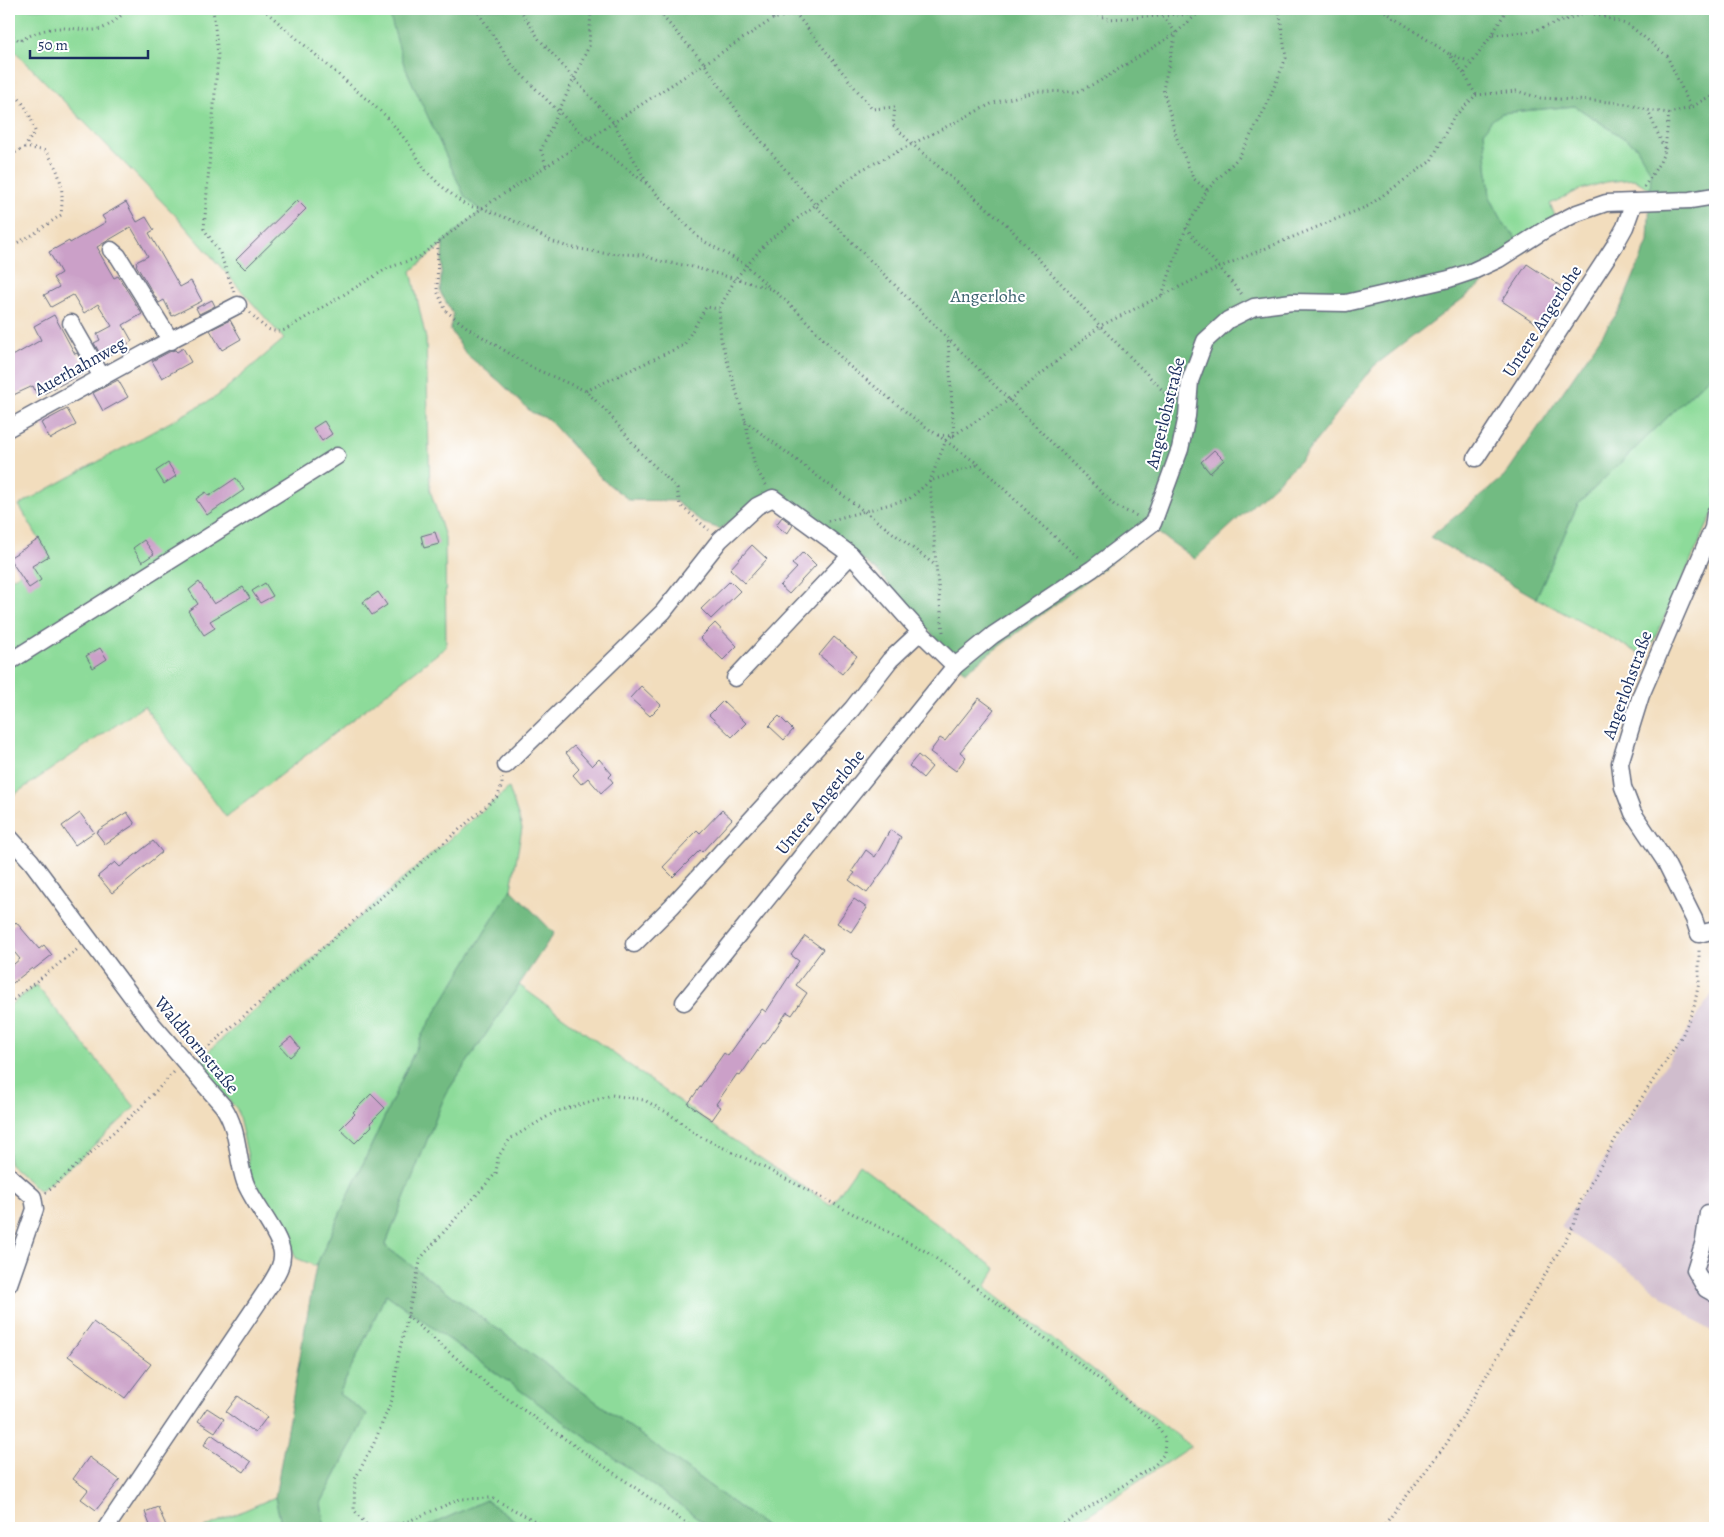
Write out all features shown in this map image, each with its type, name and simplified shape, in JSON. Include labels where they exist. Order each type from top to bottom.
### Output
[{"type":"street","name":"Angerlohstraße","points":[[1153,523],[1180,449],[1188,416],[1190,381],[1205,341],[1228,320],[1254,308],[1292,302],[1346,303],[1449,279],[1499,259],[1577,213],[1606,203],[1690,200],[1715,196]]},
{"type":"street","name":"Untere Angerlohe","points":[[1476,458],[1615,245],[1625,227],[1634,202]]},
{"type":"street","points":[[111,250],[118,256],[171,341]]},
{"type":"street","name":"Auerhahnweg","points":[[9,428],[238,305]]},
{"type":"street","points":[[70,323],[102,377]]},
{"type":"street","points":[[9,662],[337,456]]},
{"type":"street","points":[[506,765],[663,612],[720,540],[757,506],[773,498],[851,555],[920,632],[950,660],[993,635],[1092,569],[1153,523]]},
{"type":"street","name":"Angerlohstraße","points":[[1699,934],[1694,918],[1665,861],[1633,813],[1623,787],[1620,764],[1641,695],[1712,528],[1715,513]]},
{"type":"street","points":[[735,678],[851,555]]},
{"type":"street","name":"Untere Angerlohe","points":[[634,944],[678,900],[852,709],[890,660],[920,632]]},
{"type":"street","name":"Untere Angerlohe","points":[[684,1002],[950,660]]},
{"type":"street","name":"Waldhornstraße","points":[[9,837],[31,861],[153,1025],[185,1064],[211,1091],[229,1115],[236,1136],[246,1183],[278,1241],[282,1252],[281,1266],[106,1528]]},
{"type":"street","points":[[1699,934],[1715,930]]},
{"type":"street","points":[[9,1176],[33,1197],[35,1209],[9,1284]]},
{"type":"street","points":[[1708,1213],[1704,1241],[1695,1270],[1706,1289],[1715,1294]]},
{"type":"path","points":[[9,33],[20,41],[48,29],[100,29],[114,21],[128,9]]},
{"type":"path","points":[[213,9],[218,55],[204,229],[220,253],[238,305],[271,331],[277,332],[285,330],[388,268],[419,257],[482,208],[587,138],[773,19],[795,14],[822,12],[826,9]]},
{"type":"path","points":[[263,9],[387,117],[408,143],[426,171],[440,186],[464,204],[482,208],[521,224],[551,241],[568,247],[603,254],[643,256],[736,278],[772,289]]},
{"type":"path","points":[[476,9],[513,66],[587,138],[648,185],[700,240],[746,265],[797,311],[848,365],[915,419],[978,464],[1035,520],[1092,569]]},
{"type":"path","points":[[520,9],[539,39],[613,122],[648,185]]},
{"type":"path","points":[[546,165],[541,150],[589,46],[591,9]]},
{"type":"path","points":[[656,9],[704,63],[742,118],[816,206],[1115,506],[1153,523]]},
{"type":"path","points":[[773,19],[779,9]]},
{"type":"path","points":[[792,9],[872,109],[895,107],[893,125],[912,144],[1008,226],[1100,326],[1188,416]]},
{"type":"path","points":[[1084,9],[1108,19],[1197,14]]},
{"type":"path","points":[[773,498],[755,466],[745,420],[721,340],[719,309],[736,278],[746,265],[767,242],[861,170],[993,103],[1038,90],[1077,92],[1100,81],[1176,33],[1197,14],[1206,9]]},
{"type":"path","points":[[1162,295],[1186,228],[1206,190],[1239,158],[1264,109],[1286,58],[1279,9]]},
{"type":"path","points":[[1381,9],[1449,54],[1473,62]]},
{"type":"path","points":[[1464,74],[1492,35],[1507,9]]},
{"type":"path","points":[[1492,35],[1533,31],[1588,12],[1630,25],[1667,56],[1691,108]]},
{"type":"path","points":[[1164,16],[1176,33],[1163,89],[1176,136],[1193,178],[1206,190]]},
{"type":"path","points":[[1449,54],[1476,94]]},
{"type":"path","points":[[9,88],[24,102],[35,130],[25,147],[9,156]]},
{"type":"path","points":[[950,660],[936,565],[930,481],[946,440],[1009,400],[1100,326],[1218,268],[1368,206],[1431,162],[1454,118],[1476,94],[1517,91],[1540,98],[1632,104],[1648,110],[1669,113],[1691,108],[1715,94]]},
{"type":"path","points":[[1648,110],[1665,150]]},
{"type":"path","points":[[1634,202],[1660,162],[1665,150],[1669,113]]},
{"type":"path","points":[[9,247],[32,235],[61,215],[63,195],[56,166],[46,150],[25,147]]},
{"type":"path","points":[[1186,228],[1218,268],[1254,308]]},
{"type":"path","points":[[438,242],[437,291],[446,311],[468,328],[533,368],[586,391],[609,414],[640,452],[677,488],[680,505],[720,540]]},
{"type":"path","points":[[586,391],[684,345],[706,307],[719,309]]},
{"type":"path","points":[[948,340],[954,436]]},
{"type":"path","points":[[745,420],[936,565]]},
{"type":"path","points":[[938,435],[954,436]]},
{"type":"path","points":[[826,521],[909,499],[930,481],[978,464]]},
{"type":"path","points":[[33,1197],[43,1194],[72,1170],[139,1109],[177,1069],[204,1053],[391,887],[498,796],[506,765]]},
{"type":"path","points":[[1382,1528],[1447,1443],[1574,1225],[1580,1202],[1619,1133],[1682,1036],[1694,1007],[1699,982],[1699,934]]},
{"type":"path","points":[[9,1003],[89,940]]},
{"type":"path","points":[[369,1528],[354,1510],[355,1479],[374,1443],[392,1400],[399,1352],[421,1258],[496,1173],[498,1157],[510,1139],[555,1112],[612,1095],[644,1100],[668,1113],[698,1136],[761,1166],[927,1252],[1075,1360],[1156,1423],[1166,1438],[1164,1454],[1156,1466],[1057,1528]]},
{"type":"path","points":[[407,1316],[489,1386],[693,1528]]},
{"type":"path","points":[[379,1528],[397,1526],[460,1500],[492,1498],[548,1528]]},
{"type":"shaded area","points":[[1715,990],[1715,1335],[1627,1269],[1561,1227]]},
{"type":"green space","points":[[9,9],[388,9],[405,65],[465,197],[481,211],[411,271],[426,339],[430,490],[445,537],[446,647],[226,817],[144,706],[9,798],[9,580],[49,556],[19,505],[216,397],[284,339],[175,215],[9,45]]},
{"type":"green space","name":"Angerlohe","points":[[388,9],[1715,9],[1715,371],[1578,504],[1536,598],[1430,537],[1504,477],[1620,309],[1648,242],[1651,172],[1636,146],[1575,106],[1502,113],[1491,121],[1484,132],[1490,197],[1504,224],[1527,250],[1374,366],[1302,459],[1195,559],[1154,530],[965,672],[876,570],[772,493],[720,529],[703,523],[675,501],[629,500],[603,480],[548,419],[531,412],[499,381],[466,354],[450,329],[453,314],[440,292],[443,242],[481,211],[465,197],[404,65]]},
{"type":"green space","points":[[1575,106],[1636,146],[1651,171],[1651,190],[1634,179],[1606,182],[1579,190],[1550,204],[1556,218],[1520,242],[1504,224],[1490,197],[1484,132],[1491,120],[1502,113]]},
{"type":"green space","points":[[1715,371],[1715,509],[1646,657],[1536,598],[1578,504]]},
{"type":"green space","points":[[509,788],[522,828],[511,889],[423,1033],[316,1266],[296,1258],[286,1235],[249,1173],[248,1157],[237,1109],[194,1064],[392,888]]},
{"type":"green space","points":[[511,889],[554,933],[445,1095],[385,1246],[767,1528],[712,1528],[386,1294],[339,1394],[367,1414],[321,1503],[325,1528],[282,1528],[275,1497],[316,1266],[423,1033]]},
{"type":"green space","points":[[36,985],[135,1107],[77,1161],[40,1191],[9,1164],[9,1006]]},
{"type":"green space","points":[[519,985],[726,1135],[831,1205],[859,1165],[996,1269],[985,1287],[1191,1446],[1066,1528],[767,1528],[385,1246],[445,1095]]},
{"type":"green space","points":[[386,1294],[712,1528],[525,1528],[486,1500],[424,1528],[325,1528],[321,1503],[367,1414],[339,1394]]},
{"type":"green space","points":[[275,1497],[282,1528],[204,1528]]},
{"type":"green space","points":[[486,1500],[525,1528],[424,1528]]},
{"type":"building","points":[[297,200],[306,209],[245,269],[236,260]]},
{"type":"building","points":[[126,202],[137,222],[146,217],[154,230],[149,233],[180,287],[191,281],[202,301],[172,316],[164,300],[159,303],[136,265],[136,262],[148,256],[131,227],[97,247],[114,278],[118,276],[142,314],[123,325],[132,341],[103,359],[94,343],[100,340],[97,334],[112,326],[98,304],[84,313],[73,295],[51,307],[44,295],[59,287],[53,278],[61,273],[49,252],[69,241],[70,243],[106,222],[102,216]]},
{"type":"building","points":[[1527,264],[1565,289],[1540,326],[1502,301]]},
{"type":"building","points":[[212,300],[215,306],[199,314],[196,308]]},
{"type":"building","points":[[54,315],[75,354],[77,353],[87,371],[38,397],[33,386],[9,397],[9,358],[41,340],[34,326]]},
{"type":"building","points":[[230,320],[241,339],[222,350],[210,330]]},
{"type":"building","points":[[183,348],[191,362],[162,378],[152,361],[171,351],[175,350],[177,352]]},
{"type":"building","points":[[118,380],[128,397],[103,411],[93,393]]},
{"type":"building","points":[[67,409],[76,425],[50,439],[41,423]]},
{"type":"building","points":[[324,421],[332,434],[322,441],[313,428]]},
{"type":"building","points":[[1214,450],[1224,460],[1210,473],[1201,462]]},
{"type":"building","points":[[168,463],[176,476],[164,484],[156,471]]},
{"type":"building","points":[[236,478],[244,490],[207,515],[196,499],[206,492],[209,496]]},
{"type":"building","points":[[782,517],[793,525],[787,534],[776,525]]},
{"type":"building","points":[[435,532],[439,544],[424,548],[421,536]]},
{"type":"building","points":[[39,539],[49,556],[32,566],[41,580],[29,588],[9,558]]},
{"type":"building","points":[[144,540],[154,554],[142,562],[133,548]]},
{"type":"building","points":[[752,545],[767,559],[745,583],[730,569]]},
{"type":"building","points":[[803,552],[816,565],[789,594],[780,586],[797,568],[792,564]]},
{"type":"building","points":[[730,581],[740,591],[711,619],[701,609]]},
{"type":"building","points":[[199,582],[214,604],[243,587],[250,598],[210,621],[215,628],[204,635],[188,611],[198,604],[189,590]]},
{"type":"building","points":[[265,583],[273,596],[260,603],[252,591]]},
{"type":"building","points":[[378,592],[387,605],[372,615],[363,602]]},
{"type":"building","points":[[715,623],[737,646],[723,660],[700,638]]},
{"type":"building","points":[[834,637],[857,656],[842,674],[819,655]]},
{"type":"building","points":[[100,648],[107,659],[93,668],[86,656]]},
{"type":"building","points":[[641,686],[661,705],[650,716],[630,698]]},
{"type":"building","points":[[979,698],[994,709],[960,752],[966,757],[956,771],[930,752],[940,738],[945,741]]},
{"type":"building","points":[[723,701],[746,723],[732,737],[709,715]]},
{"type":"building","points":[[779,716],[793,730],[784,740],[769,726]]},
{"type":"building","points":[[574,746],[592,766],[599,759],[612,774],[609,777],[613,782],[601,793],[588,778],[581,784],[573,775],[579,769],[566,753]]},
{"type":"building","points":[[918,755],[932,767],[923,778],[909,766]]},
{"type":"building","points":[[722,810],[732,819],[702,852],[700,850],[673,877],[663,867],[697,830],[700,833]]},
{"type":"building","points":[[127,812],[135,824],[105,844],[96,832]]},
{"type":"building","points":[[80,813],[94,832],[75,845],[62,826]]},
{"type":"building","points":[[890,830],[901,837],[887,865],[867,893],[849,880],[855,873],[852,871],[866,850],[875,857]]},
{"type":"building","points":[[153,841],[162,852],[112,893],[98,876],[115,862],[120,867]]},
{"type":"building","points":[[854,899],[867,908],[851,932],[837,923]]},
{"type":"building","points":[[16,922],[39,949],[44,945],[52,955],[9,986],[9,968],[20,959],[9,946],[9,929]]},
{"type":"building","points":[[805,936],[823,949],[796,985],[807,993],[792,1015],[787,1012],[740,1076],[737,1074],[716,1104],[721,1107],[712,1120],[688,1104],[724,1053],[728,1056],[762,1009],[766,1012],[799,961],[791,955]]},
{"type":"building","points":[[291,1037],[300,1048],[290,1057],[280,1046]]},
{"type":"building","points":[[371,1094],[385,1108],[370,1123],[372,1126],[355,1143],[340,1129],[355,1114],[353,1112]]},
{"type":"building","points":[[93,1322],[151,1364],[125,1398],[68,1356]]},
{"type":"building","points":[[238,1396],[267,1417],[255,1433],[226,1412]]},
{"type":"building","points":[[207,1408],[224,1419],[215,1432],[198,1421]]},
{"type":"building","points":[[211,1434],[251,1462],[244,1472],[204,1445]]},
{"type":"building","points":[[89,1457],[120,1480],[96,1510],[81,1499],[88,1490],[73,1479]]},
{"type":"building","points":[[158,1507],[167,1528],[151,1528],[145,1512]]}]
